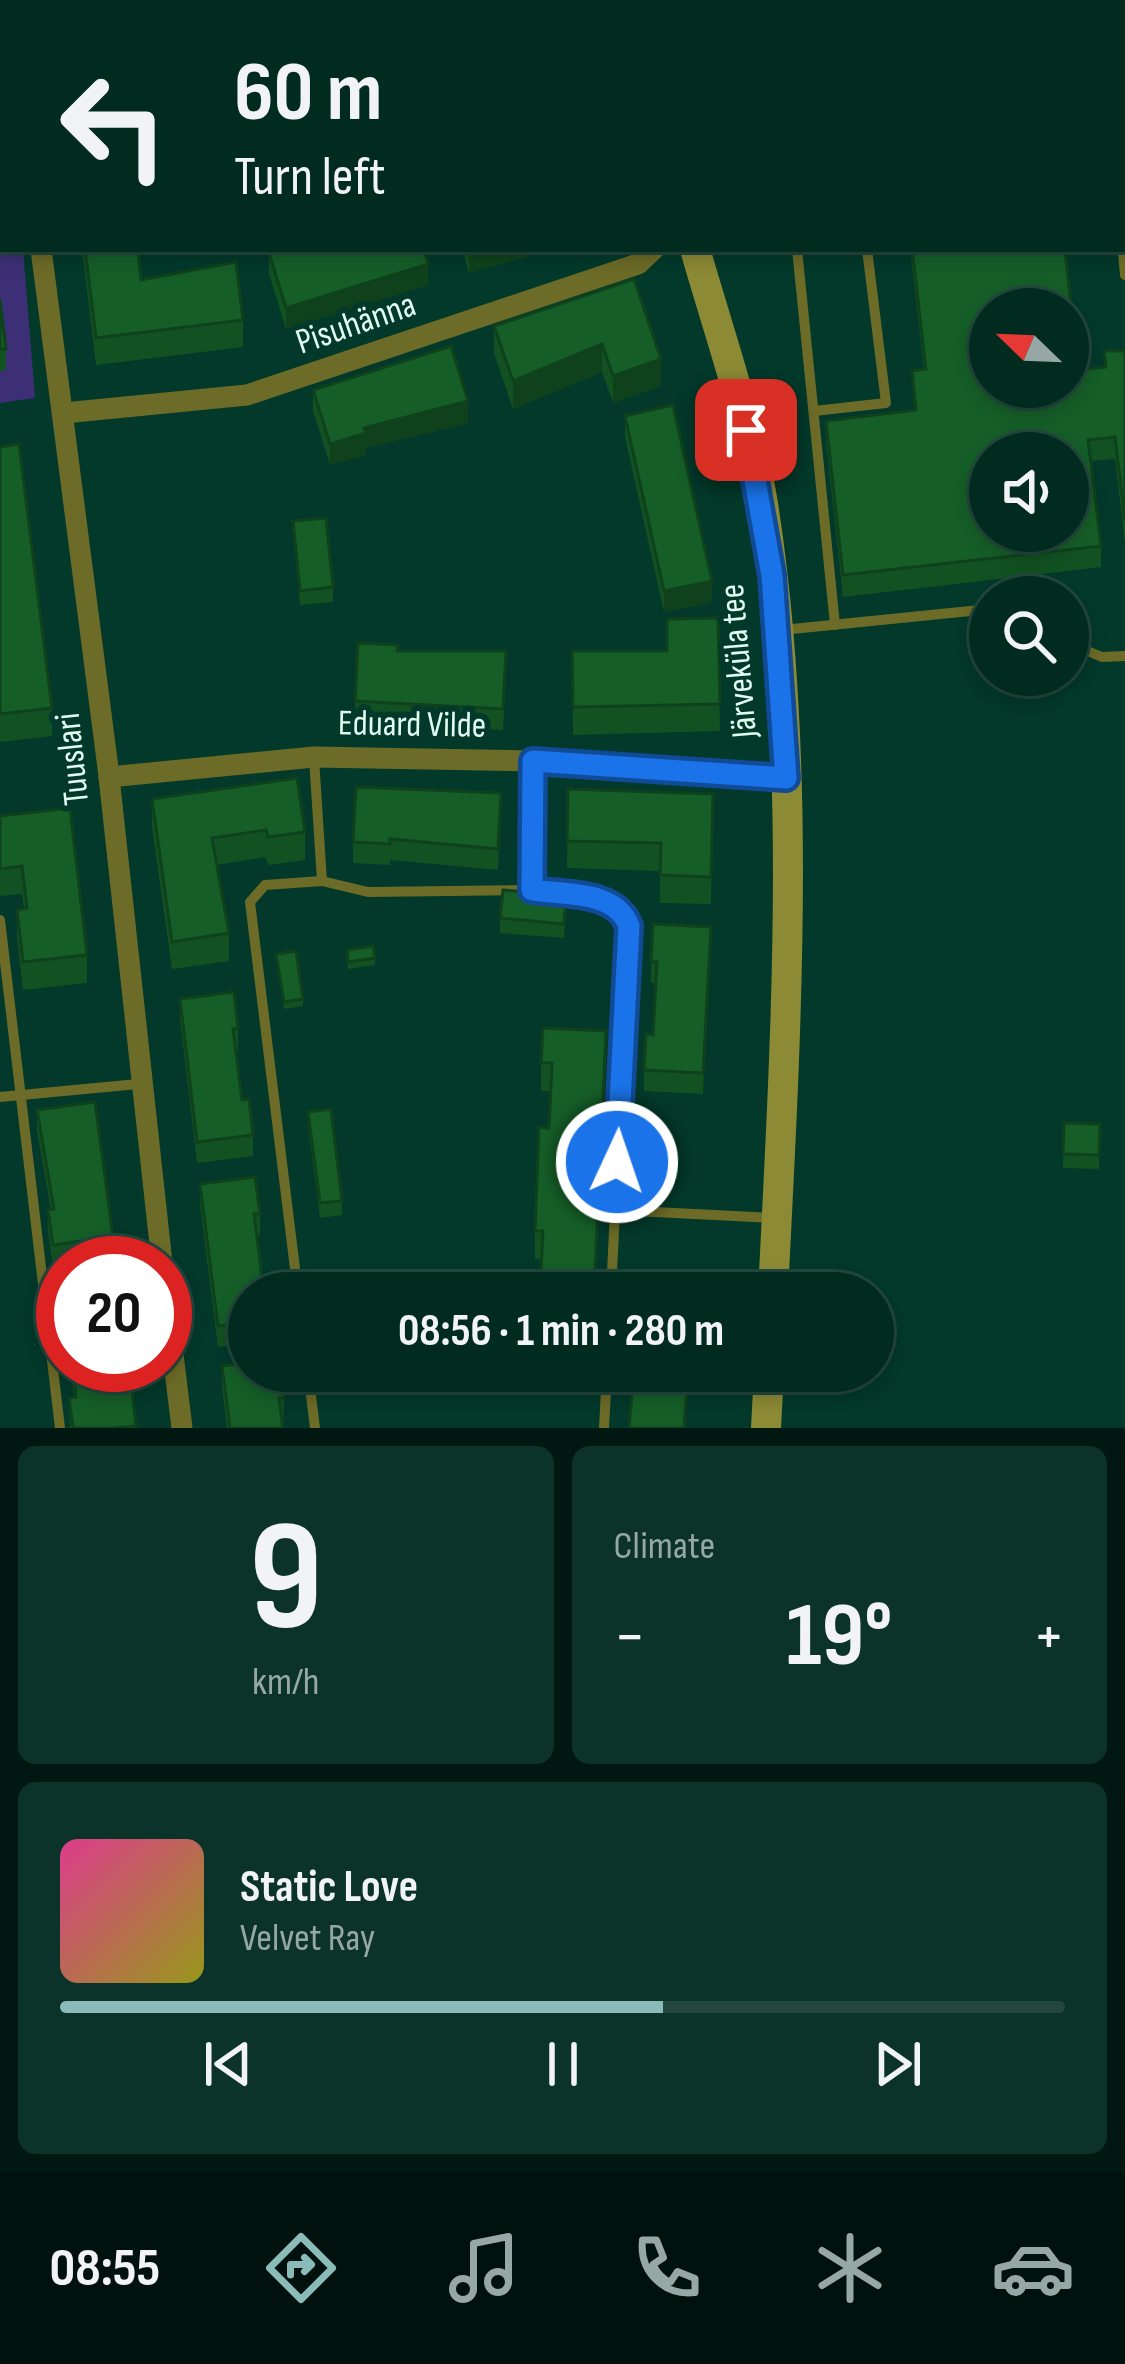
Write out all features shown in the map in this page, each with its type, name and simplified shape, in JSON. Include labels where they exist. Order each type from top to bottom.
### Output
[{"type":"main road","name":"Järveküla tee","points":[[696,252],[757,471],[778,630],[786,778],[774,1272]]},
{"type":"main road","points":[[766,1428],[768,1392]]},
{"type":"street","name":"Tuuslari","points":[[41,252],[109,777],[138,1084],[158,1236]]},
{"type":"street","name":"Pisuhänna","points":[[64,413],[247,395],[638,264],[652,252]]},
{"type":"street","name":"Eduard Vilde","points":[[109,777],[314,757],[533,761],[786,778]]},
{"type":"street","points":[[178,1392],[182,1428]]},
{"type":"lane","points":[[797,252],[835,625]]},
{"type":"lane","points":[[814,411],[886,404],[867,252]]},
{"type":"lane","points":[[778,630],[969,611]]},
{"type":"lane","points":[[1089,652],[1102,657],[1125,656]]},
{"type":"lane","points":[[314,757],[322,881]]},
{"type":"lane","points":[[532,890],[533,761]]},
{"type":"lane","points":[[295,1272],[250,902],[265,885],[322,881],[368,892],[532,890],[602,899],[624,913],[629,926],[612,1272]]},
{"type":"lane","points":[[0,920],[40,1236]]},
{"type":"lane","points":[[0,1097],[138,1084]]},
{"type":"lane","points":[[615,1210],[777,1218]]},
{"type":"lane","points":[[57,1392],[60,1428]]},
{"type":"lane","points":[[311,1392],[315,1428]]},
{"type":"lane","points":[[604,1428],[606,1392]]},
{"type":"shaded area","points":[[0,252],[23,252],[35,398],[0,403]]},
{"type":"building","points":[[85,252],[138,252],[141,280],[236,262],[243,320],[96,338]]},
{"type":"building","points":[[425,252],[428,264],[286,308],[269,253]]},
{"type":"building","points":[[912,252],[1065,252],[1069,288],[969,288],[969,408],[1089,408],[1089,369],[1106,367],[1104,351],[1125,351],[1125,521],[1115,437],[1089,440],[1089,432],[969,432],[969,552],[1048,552],[843,575],[826,421],[916,410],[912,371],[926,369]]},
{"type":"building","points":[[634,279],[661,359],[613,376],[602,344],[513,381],[494,326]]},
{"type":"building","points":[[0,299],[6,349],[0,349]]},
{"type":"building","points":[[451,346],[468,401],[364,428],[366,433],[330,444],[313,390]]},
{"type":"building","points":[[673,405],[712,581],[664,591],[625,416]]},
{"type":"building","points":[[19,444],[52,708],[0,714],[0,447]]},
{"type":"building","points":[[1089,448],[1101,546],[1089,547]]},
{"type":"building","points":[[326,518],[333,587],[300,591],[293,521]]},
{"type":"building","points":[[718,618],[720,704],[573,707],[572,651],[667,651],[667,619]]},
{"type":"building","points":[[358,643],[398,645],[397,651],[506,651],[503,709],[355,701]]},
{"type":"building","points":[[297,778],[305,832],[268,837],[266,830],[212,838],[229,933],[172,942],[152,799]]},
{"type":"building","points":[[356,787],[501,793],[498,849],[390,839],[390,844],[353,842]]},
{"type":"building","points":[[568,789],[713,794],[711,877],[660,875],[661,843],[567,841]]},
{"type":"building","points":[[70,808],[87,955],[23,962],[17,910],[27,908],[22,866],[0,869],[0,816]]},
{"type":"building","points":[[503,890],[566,895],[564,924],[500,918]]},
{"type":"building","points":[[653,924],[711,927],[703,1073],[644,1070],[646,1034],[653,1035],[657,962],[651,962]]},
{"type":"building","points":[[373,946],[375,958],[348,962],[347,950]]},
{"type":"building","points":[[296,951],[303,999],[284,1002],[276,954]]},
{"type":"building","points":[[234,992],[238,1029],[233,1029],[242,1100],[249,1099],[253,1135],[197,1142],[180,999]]},
{"type":"building","points":[[543,1028],[606,1031],[595,1272],[541,1272],[543,1231],[535,1231],[539,1127],[549,1128],[552,1063],[541,1063]]},
{"type":"building","points":[[95,1102],[113,1236],[52,1236],[48,1210],[54,1209],[37,1110]]},
{"type":"building","points":[[331,1109],[342,1201],[320,1203],[308,1112]]},
{"type":"building","points":[[1064,1123],[1100,1124],[1099,1155],[1063,1154]]},
{"type":"building","points":[[255,1177],[261,1272],[228,1272],[228,1325],[218,1326],[200,1184]]},
{"type":"building","points":[[228,1365],[228,1392],[283,1392],[279,1398],[283,1428],[230,1428],[222,1366]]},
{"type":"building","points":[[76,1392],[132,1392],[136,1426],[73,1428],[69,1398],[76,1397]]},
{"type":"building","points":[[632,1392],[687,1392],[684,1428],[629,1428]]},
{"type":"route","points":[[617,1162],[629,926],[616,904],[532,890],[533,761],[786,778],[772,575],[763,503],[746,430]]}]
